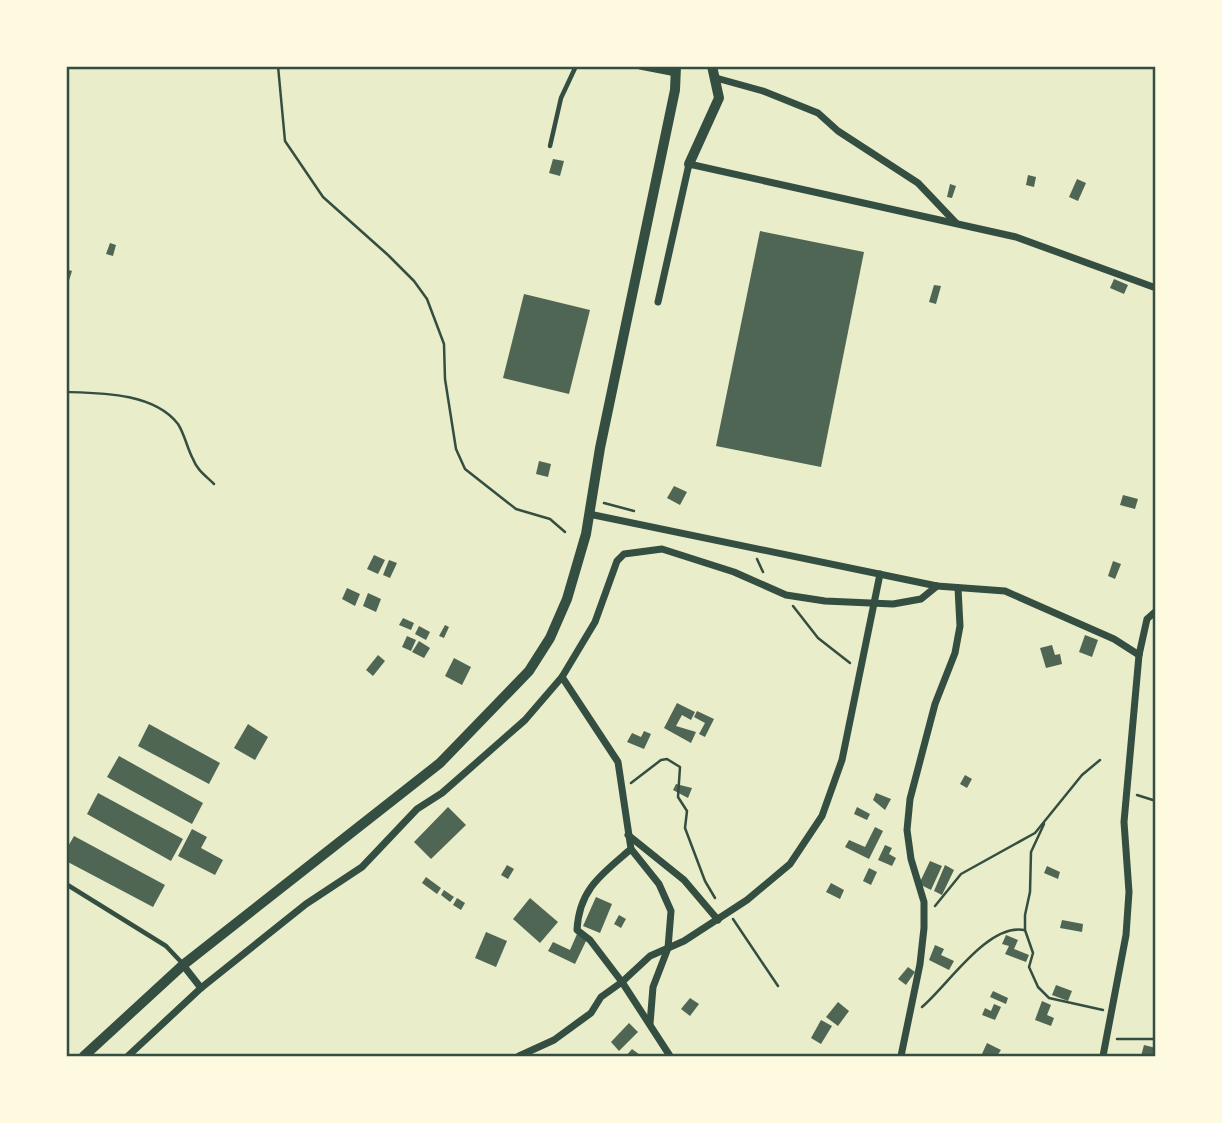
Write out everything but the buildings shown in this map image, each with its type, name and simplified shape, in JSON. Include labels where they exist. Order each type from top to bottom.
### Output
[{"type":"street","points":[[85,1056],[183,965],[440,763],[511,692],[529,671],[550,638],[567,599],[589,514],[600,448],[675,90],[676,70],[640,66]]},
{"type":"street","points":[[658,302],[689,164],[719,98],[712,66]]},
{"type":"street","points":[[716,78],[763,91],[818,113],[838,131],[918,183],[956,223]]},
{"type":"street","points":[[689,164],[1016,237],[1156,288]]},
{"type":"street","points":[[589,514],[937,586],[1005,591],[1114,639],[1139,655]]},
{"type":"street","points":[[128,1056],[201,988],[306,904],[362,867],[417,808],[442,793],[525,720],[562,677],[595,622],[617,561],[624,554],[662,549],[734,572],[786,595],[825,601],[894,604],[921,598],[937,586]]},
{"type":"street","points":[[519,1056],[554,1040],[591,1013],[601,997],[650,956],[718,920],[789,864],[822,816],[842,760],[880,574]]},
{"type":"street","points":[[901,1056],[920,964],[924,921],[924,902],[911,859],[907,830],[911,799],[925,743],[955,653],[960,626],[958,588]]},
{"type":"street","points":[[1103,1056],[1126,935],[1129,892],[1124,822],[1139,655],[1147,619],[1156,611]]},
{"type":"street","points":[[562,677],[618,762],[621,798],[631,849],[659,884],[671,911],[668,948],[653,988],[650,1025]]},
{"type":"street","points":[[628,834],[684,880],[718,920]]},
{"type":"street","points":[[631,849],[592,883],[578,914],[577,930],[590,940],[622,982],[670,1056]]},
{"type":"street","points":[[183,965],[201,988]]},
{"type":"lane","points":[[550,146],[561,98],[576,66]]},
{"type":"lane","points":[[66,884],[166,946],[183,965]]},
{"type":"path","points":[[278,66],[285,141],[323,197],[388,255],[427,299],[444,344],[444,379],[456,449],[465,469],[516,509],[550,519],[565,532]]},
{"type":"path","points":[[66,392],[102,393],[137,400],[168,415],[178,424],[197,468],[214,484]]},
{"type":"path","points":[[621,798],[631,784],[661,760],[667,759],[680,768],[678,797],[687,811],[685,828],[705,881],[778,986]]},
{"type":"path","points":[[924,921],[961,874],[1035,833],[1083,775],[1100,760]]},
{"type":"path","points":[[1128,791],[1156,802]]},
{"type":"path","points":[[1044,824],[1031,852],[1025,930],[1033,953],[1029,967],[1045,995],[1061,1002],[1113,1011]]},
{"type":"path","points":[[908,1017],[940,991],[982,945],[1009,929],[1025,930]]},
{"type":"path","points":[[1107,1039],[1154,1039],[1156,1033]]}]
